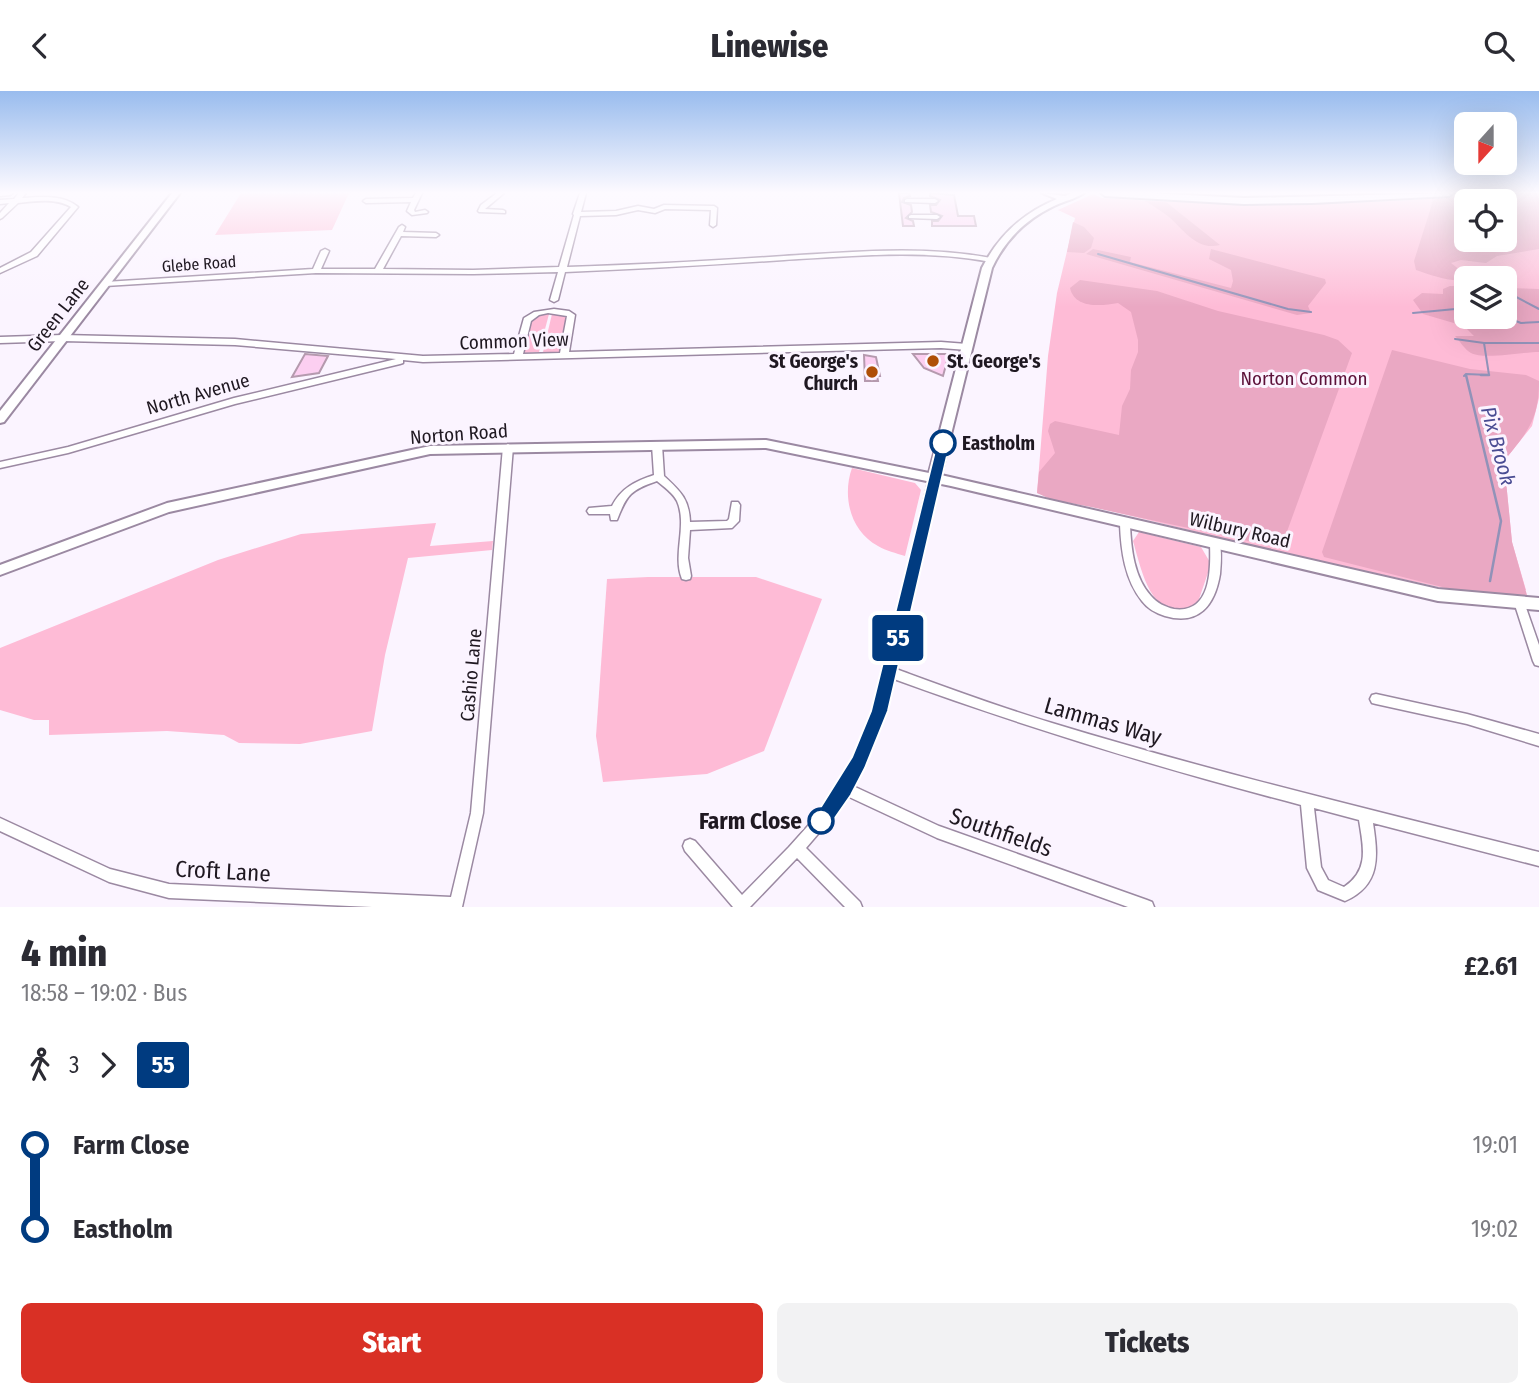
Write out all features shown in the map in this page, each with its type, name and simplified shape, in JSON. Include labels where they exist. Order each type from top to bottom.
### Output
[{"type":"street","points":[[0,271],[34,254],[54,231]]},
{"type":"street","name":"Green Lane","points":[[0,419],[145,231]]},
{"type":"street","points":[[378,271],[400,231]]},
{"type":"street","points":[[401,231],[436,235]]},
{"type":"street","points":[[553,305],[572,231]]},
{"type":"street","points":[[690,846],[741,906],[797,849],[845,789],[872,734],[890,672],[934,478],[991,260],[1010,231]]},
{"type":"street","points":[[316,271],[325,251]]},
{"type":"street","name":"Glebe Road","points":[[105,284],[316,271],[561,271],[881,252],[965,255],[991,260]]},
{"type":"street","points":[[553,305],[571,315],[564,355]]},
{"type":"street","points":[[517,356],[527,320],[553,305]]},
{"type":"street","name":"Common View","points":[[0,339],[235,342],[407,359],[941,345],[967,347]]},
{"type":"street","name":"North Avenue","points":[[0,465],[68,450],[234,401],[407,359]]},
{"type":"street","name":"Norton Road","points":[[0,570],[167,508],[234,491],[430,450],[766,444],[934,478]]},
{"type":"street","points":[[657,445],[659,477],[683,503],[685,526],[682,552],[686,576]]},
{"type":"street","name":"Cashio Lane","points":[[456,904],[477,813],[508,447]]},
{"type":"street","points":[[592,511],[615,514],[617,502],[624,494],[634,486],[659,477]]},
{"type":"street","name":"Wilbury Road","points":[[934,478],[1438,595],[1539,604]]},
{"type":"street","points":[[685,526],[729,525],[734,521],[735,505]]},
{"type":"street","points":[[1125,524],[1125,545],[1137,584],[1146,599],[1158,608],[1175,614],[1193,615],[1203,607],[1217,566],[1215,544]]},
{"type":"street","points":[[1519,602],[1539,661]]},
{"type":"street","name":"Lammas Way","points":[[890,672],[1023,721],[1307,801],[1539,859]]},
{"type":"street","points":[[1376,699],[1467,719],[1539,740]]},
{"type":"street","name":"Southfields","points":[[845,789],[937,832],[1147,907]]},
{"type":"street","points":[[1307,801],[1314,868],[1323,885],[1345,894],[1358,888],[1371,864],[1365,814]]},
{"type":"street","name":"Croft Lane","points":[[0,824],[109,875],[169,891],[456,904]]},
{"type":"street","points":[[797,849],[855,907]]},
{"type":"green space","points":[[217,231],[307,231],[215,235]]},
{"type":"green space","points":[[1071,231],[1088,231],[1094,238],[1091,248],[1084,253],[1067,252]]},
{"type":"green space","name":"Norton Common","points":[[1072,231],[1454,231],[1454,252],[1517,252],[1517,231],[1539,231],[1539,398],[1532,426],[1504,461],[1512,542],[1526,590],[1457,591],[1279,552],[1037,493],[1048,356],[1057,293]]},
{"type":"green space","points":[[1183,231],[1203,231],[1220,245],[1205,245]]},
{"type":"green space","points":[[1423,231],[1454,231],[1454,252],[1517,252],[1517,231],[1539,231],[1539,249],[1497,256],[1486,263],[1461,260],[1451,263],[1455,266],[1454,280],[1416,270],[1414,261]]},
{"type":"green space","points":[[1093,249],[1131,257],[1130,262],[1231,288],[1231,270],[1209,259],[1211,249],[1325,279],[1326,283],[1308,306],[1311,313],[1297,315],[1086,254]]},
{"type":"green space","points":[[1080,280],[1157,291],[1218,311],[1324,335],[1338,340],[1352,353],[1281,548],[1091,507],[1065,502],[1063,505],[1037,493],[1039,472],[1055,453],[1048,431],[1050,424],[1055,421],[1119,435],[1122,406],[1130,389],[1131,370],[1138,352],[1131,312],[1118,303],[1097,305],[1077,300],[1070,288]]},
{"type":"green space","points":[[1454,286],[1454,323],[1423,314],[1413,300],[1422,293],[1443,294],[1443,289]]},
{"type":"green space","points":[[1517,288],[1539,289],[1539,352],[1477,355],[1469,352],[1455,336],[1474,336],[1467,329],[1517,329]]},
{"type":"green space","points":[[549,314],[539,352],[524,353],[530,318]]},
{"type":"green space","points":[[552,314],[563,314],[568,318],[561,352],[543,352]]},
{"type":"green space","points":[[1392,350],[1470,369],[1526,375],[1539,381],[1534,416],[1504,461],[1512,542],[1527,595],[1466,593],[1324,557],[1322,552]]},
{"type":"green space","points":[[852,468],[915,483],[921,490],[905,556],[878,546],[868,539],[855,522],[848,501]]},
{"type":"green space","points":[[436,523],[430,546],[493,541],[492,550],[408,558],[385,655],[372,731],[300,744],[239,743],[224,735],[167,731],[49,735],[49,720],[34,720],[0,710],[0,648],[218,560],[301,534]]},
{"type":"green space","points":[[1139,532],[1201,547],[1211,564],[1197,605],[1182,610],[1169,609],[1159,603],[1145,581],[1140,567],[1133,541]]},
{"type":"green space","points":[[756,577],[822,599],[764,751],[707,774],[603,782],[596,736],[607,579]]},
{"type":"building","points":[[305,354],[328,356],[319,373],[292,377]]},
{"type":"building","name":"St. George's","points":[[913,354],[949,354],[943,376],[924,368]]},
{"type":"building","name":"St George's Church","points":[[864,355],[876,357],[880,376],[877,376],[878,381],[865,381]]},
{"type":"waterway","points":[[1098,254],[1288,309],[1311,312]]},
{"type":"waterway","points":[[1517,297],[1539,309]]},
{"type":"waterway","points":[[1413,313],[1454,309]]},
{"type":"waterway","points":[[1517,322],[1539,322]]},
{"type":"waterway","name":"Pix Brook","points":[[1455,339],[1484,343]]},
{"type":"waterway","name":"Pix Brook","points":[[1484,343],[1539,343]]},
{"type":"waterway","name":"Pix Brook","points":[[1484,343],[1489,375]]},
{"type":"waterway","name":"Pix Brook","points":[[1466,375],[1501,521],[1490,581]]},
{"type":"waterway","name":"Pix Brook","points":[[1481,375],[1489,375]]},
{"type":"waterway","name":"Pix Brook","points":[[1464,376],[1489,375]]},
{"type":"bus line","name":"55","points":[[821,821],[845,789],[872,734],[890,672],[943,443]]},
{"type":"place","name":"St. George's","points":[[933,361]]},
{"type":"place","name":"St George's Church","points":[[872,372]]},
{"type":"place","name":"Eastholm","points":[[943,443]]},
{"type":"place","name":"Farm Close","points":[[821,821]]}]
